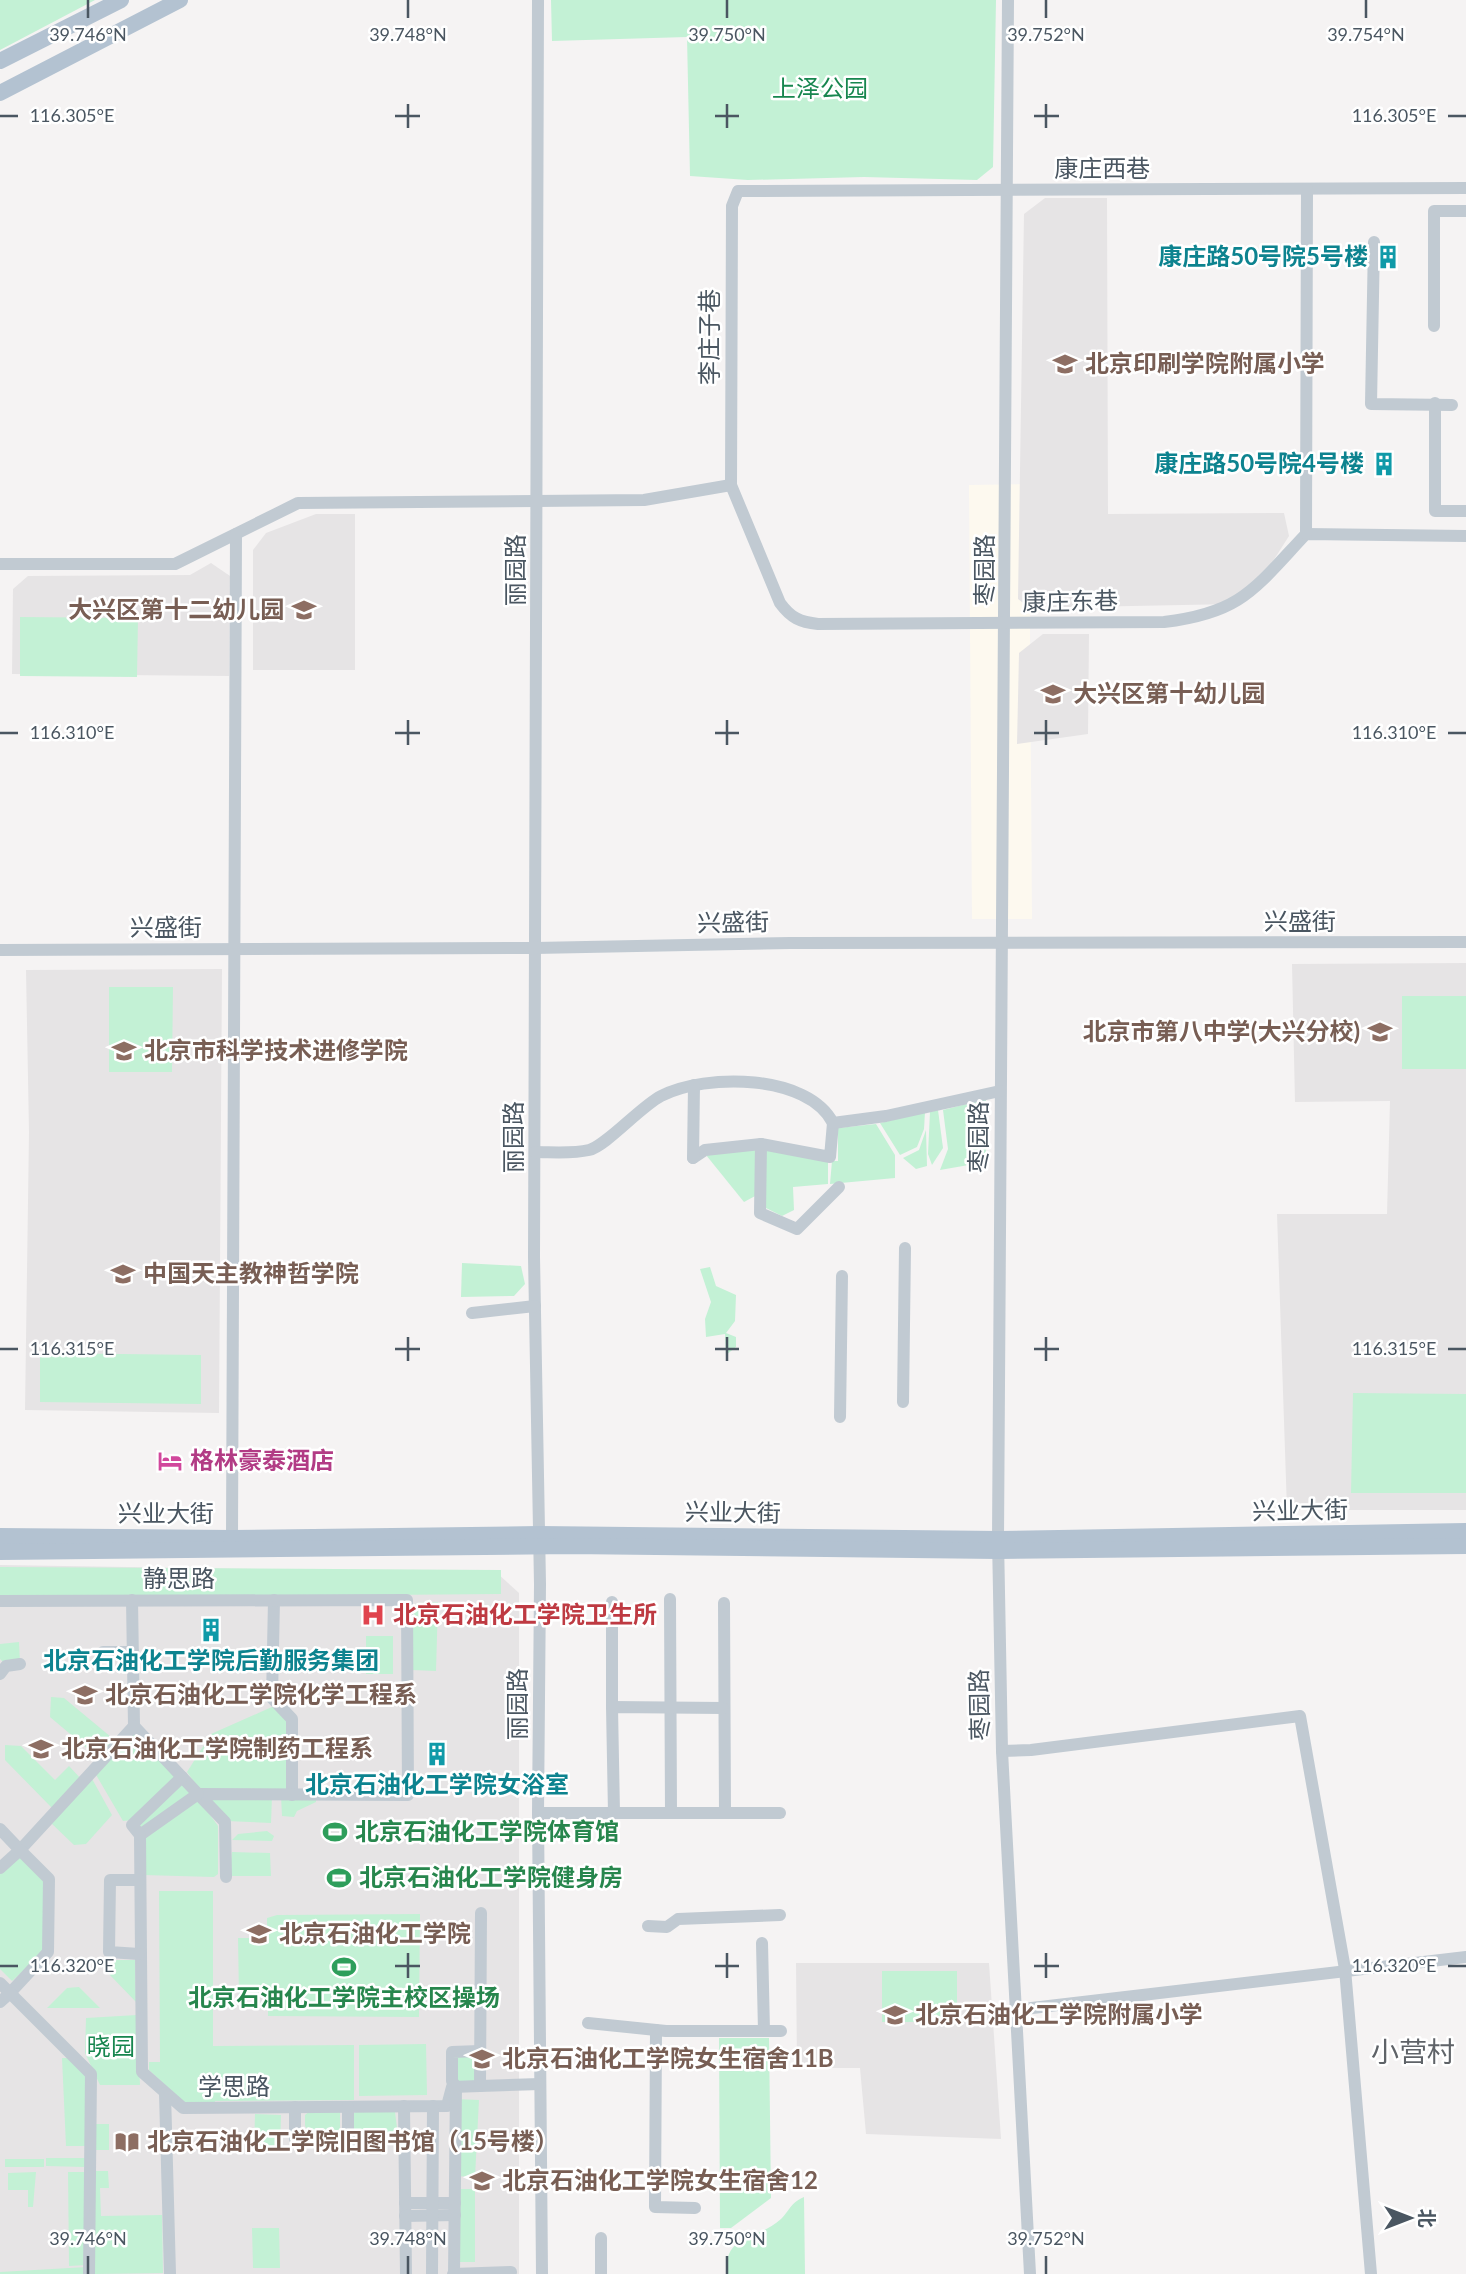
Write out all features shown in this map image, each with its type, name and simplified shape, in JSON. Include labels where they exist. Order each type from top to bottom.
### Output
[{"type":"main road","points":[[0,61],[121,0]]},
{"type":"main road","points":[[0,93],[180,0]]},
{"type":"main road","name":"兴业大街","points":[[998,1545],[1466,1531]]},
{"type":"main road","name":"兴业大街","points":[[0,1536],[998,1545],[1466,1546]]},
{"type":"main road","name":"兴业大街","points":[[0,1552],[539,1541]]},
{"type":"street","name":"丽园路","points":[[538,0],[535,1307],[539,1541],[538,1813],[542,2274]]},
{"type":"street","name":"枣园路","points":[[1008,0],[998,1545],[1002,1751],[1030,2274]]},
{"type":"street","name":"康庄西巷","points":[[738,191],[1466,188]]},
{"type":"street","points":[[1307,189],[1306,534],[1466,536]]},
{"type":"street","name":"李庄子巷","points":[[730,485],[732,206],[738,191]]},
{"type":"street","points":[[1434,326],[1434,211],[1466,211]]},
{"type":"street","points":[[1374,242],[1371,404],[1452,405]]},
{"type":"street","points":[[1435,403],[1435,511],[1466,511]]},
{"type":"street","points":[[0,564],[175,564],[298,503],[644,500],[730,485]]},
{"type":"street","name":"康庄东巷","points":[[730,485],[780,603],[789,615],[801,622],[1005,624],[1164,622],[1202,618],[1234,604],[1257,586],[1306,534]]},
{"type":"street","points":[[232,1538],[236,534]]},
{"type":"street","name":"兴盛街","points":[[0,950],[536,948],[790,943],[1466,942]]},
{"type":"street","points":[[535,1152],[590,1150],[662,1095],[694,1085],[731,1080],[772,1084],[808,1099],[827,1112],[833,1123],[830,1157],[761,1144],[705,1150],[693,1158],[694,1085]]},
{"type":"street","points":[[833,1123],[886,1116],[1000,1091]]},
{"type":"street","points":[[761,1144],[760,1213],[797,1229],[839,1187]]},
{"type":"street","points":[[902,1402],[905,1248]]},
{"type":"street","points":[[840,1417],[842,1276]]},
{"type":"street","points":[[472,1313],[535,1307]]},
{"type":"street","points":[[670,1599],[671,1813]]},
{"type":"street","points":[[132,1600],[134,1726],[225,1822],[226,1877]]},
{"type":"street","points":[[182,1777],[132,1825],[139,1835],[198,1794],[292,1795],[292,1719],[272,1698],[274,1600]]},
{"type":"street","name":"静思路","points":[[1,1601],[407,1600],[408,1796],[292,1795]]},
{"type":"street","points":[[612,1602],[614,1813]]},
{"type":"street","points":[[724,1603],[725,1813]]},
{"type":"street","points":[[103,1652],[133,1652]]},
{"type":"street","points":[[0,1674],[6,1666],[20,1664]]},
{"type":"street","points":[[612,1707],[723,1707]]},
{"type":"street","points":[[1002,1751],[1031,1750],[1300,1716],[1345,1969],[1371,2274]]},
{"type":"street","points":[[0,1868],[20,1850],[134,1726]]},
{"type":"street","points":[[538,1813],[780,1813]]},
{"type":"street","points":[[0,1829],[50,1879],[48,1952],[5,1998]]},
{"type":"street","name":"学思路","points":[[139,1835],[142,2072],[183,2108],[433,2106]]},
{"type":"street","points":[[139,1880],[110,1880],[109,1952],[139,1954]]},
{"type":"street","points":[[480,2086],[481,1913]]},
{"type":"street","points":[[648,1926],[667,1927],[678,1919],[780,1915]]},
{"type":"street","points":[[762,1942],[764,2031]]},
{"type":"street","points":[[1015,2010],[1345,1969],[1466,1958]]},
{"type":"street","points":[[0,1983],[5,1998],[91,2074],[89,2274]]},
{"type":"street","points":[[588,2023],[656,2030],[781,2031]]},
{"type":"street","points":[[656,2030],[655,2207],[695,2208]]},
{"type":"street","points":[[480,2051],[452,2052],[452,2081],[456,2087],[453,2274],[511,2272]]},
{"type":"street","points":[[432,2274],[433,2106],[447,2106],[452,2087],[540,2084]]},
{"type":"street","points":[[165,2093],[170,2274]]},
{"type":"street","points":[[348,2106],[348,2139]]},
{"type":"street","points":[[404,2106],[406,2274]]},
{"type":"street","points":[[295,2107],[295,2139],[404,2139]]},
{"type":"street","points":[[405,2210],[455,2209]]},
{"type":"street","points":[[601,2238],[601,2274]]},
{"type":"shaded area","name":"北京印刷学院附属小学","points":[[1045,198],[1107,198],[1108,514],[1284,513],[1289,536],[1257,586],[1234,604],[1030,608],[1018,599],[1024,214]]},
{"type":"shaded area","points":[[1029,484],[1032,919],[972,919],[969,485]]},
{"type":"shaded area","name":"大兴区第十二幼儿园","points":[[316,514],[355,514],[355,670],[253,670],[253,550],[266,533]]},
{"type":"shaded area","points":[[211,563],[230,576],[229,676],[12,674],[13,589],[28,576],[190,575]]},
{"type":"shaded area","name":"大兴区第十幼儿园","points":[[1043,634],[1089,634],[1088,734],[1017,744],[1019,653]]},
{"type":"shaded area","points":[[1466,963],[1466,1510],[1287,1510],[1277,1214],[1387,1214],[1390,1101],[1295,1102],[1292,964]]},
{"type":"shaded area","name":"中国天主教神哲学院","points":[[222,969],[219,1413],[25,1410],[29,1132],[26,970]]},
{"type":"shaded area","name":"北京石油化工学院","points":[[0,1565],[497,1573],[519,1593],[519,2274],[0,2274]]},
{"type":"shaded area","name":"北京石油化工学院附属小学","points":[[796,1963],[989,1963],[1001,2139],[866,2134],[860,2068],[797,2068]]},
{"type":"green space","points":[[0,0],[95,0],[0,50]]},
{"type":"green space","name":"上泽公园","points":[[551,0],[996,0],[993,167],[977,180],[864,177],[748,180],[690,176],[687,37],[552,41]]},
{"type":"green space","points":[[20,617],[138,618],[137,677],[20,676]]},
{"type":"green space","points":[[109,987],[173,987],[172,1072],[109,1072]]},
{"type":"green space","points":[[1402,996],[1466,996],[1466,1069],[1402,1069]]},
{"type":"green space","points":[[986,1099],[986,1162],[940,1170],[948,1149],[943,1110]]},
{"type":"green space","points":[[938,1110],[943,1148],[932,1165],[928,1154],[930,1112]]},
{"type":"green space","points":[[925,1112],[924,1129],[917,1147],[900,1155],[880,1123]]},
{"type":"green space","points":[[876,1124],[895,1155],[895,1178],[830,1184],[832,1161],[838,1161],[838,1128]]},
{"type":"green space","points":[[926,1130],[927,1166],[916,1169],[903,1158],[919,1150]]},
{"type":"green space","points":[[757,1147],[757,1195],[744,1202],[706,1155]]},
{"type":"green space","points":[[765,1148],[828,1160],[828,1184],[793,1187],[794,1210],[782,1216],[766,1208]]},
{"type":"green space","points":[[462,1263],[521,1266],[525,1284],[514,1296],[461,1297]]},
{"type":"green space","points":[[710,1267],[716,1286],[736,1295],[735,1321],[726,1333],[736,1337],[736,1347],[726,1355],[725,1334],[706,1337],[705,1319],[711,1302],[700,1269]]},
{"type":"green space","points":[[40,1353],[201,1355],[201,1404],[40,1402]]},
{"type":"green space","points":[[1353,1393],[1466,1394],[1466,1493],[1351,1493]]},
{"type":"green space","points":[[0,1567],[501,1570],[501,1594],[0,1598]]},
{"type":"green space","points":[[438,1602],[436,1671],[412,1670],[413,1606],[417,1603]]},
{"type":"green space","points":[[366,1636],[393,1636],[393,1674],[366,1674]]},
{"type":"green space","points":[[19,1642],[20,1663],[4,1663],[0,1659],[0,1644]]},
{"type":"green space","points":[[51,1697],[64,1698],[117,1742],[101,1760],[50,1717]]},
{"type":"green space","points":[[274,1706],[288,1720],[289,1791],[200,1790],[187,1772],[211,1734]]},
{"type":"green space","points":[[134,1734],[177,1776],[133,1820],[123,1821],[95,1773]]},
{"type":"green space","points":[[5,1745],[21,1746],[55,1780],[69,1766],[82,1780],[53,1809],[5,1760]]},
{"type":"green space","points":[[91,1777],[112,1815],[86,1844],[74,1845],[50,1822]]},
{"type":"green space","points":[[182,1777],[198,1794],[140,1835],[133,1825]]},
{"type":"green space","points":[[272,1796],[271,1823],[226,1821],[211,1803],[212,1798]]},
{"type":"green space","points":[[281,1796],[316,1796],[316,1802],[297,1811],[294,1817],[282,1816]]},
{"type":"green space","points":[[198,1798],[218,1826],[218,1874],[214,1877],[143,1875],[144,1837]]},
{"type":"green space","points":[[267,1831],[274,1836],[272,1841],[232,1840],[238,1834]]},
{"type":"green space","points":[[232,1852],[270,1853],[271,1876],[229,1876]]},
{"type":"green space","points":[[20,1857],[46,1884],[44,1952],[12,1981],[0,1969],[0,1872]]},
{"type":"green space","points":[[159,1891],[213,1891],[213,2046],[354,2045],[354,2100],[215,2101],[214,2105],[187,2105],[149,2070],[149,2062],[160,2062]]},
{"type":"green space","name":"北京石油化工学院主校区操场","points":[[420,1914],[419,2017],[268,2016],[268,1996],[239,1997],[238,1938],[267,1938],[267,1918],[277,1915]]},
{"type":"green space","points":[[109,1960],[135,1960],[136,2002],[109,1974]]},
{"type":"green space","points":[[882,1971],[957,1971],[957,2022],[882,2022]]},
{"type":"green space","points":[[79,1987],[100,2008],[47,2008],[67,1988]]},
{"type":"green space","name":"晓园","points":[[137,2015],[140,2085],[100,2085],[85,2053],[86,2018]]},
{"type":"green space","points":[[719,2038],[769,2038],[771,2198],[731,2228],[720,2228]]},
{"type":"green space","points":[[426,2044],[427,2095],[359,2096],[359,2045]]},
{"type":"green space","points":[[474,2053],[479,2080],[459,2083],[456,2079],[455,2054]]},
{"type":"green space","points":[[62,2058],[71,2058],[88,2075],[86,2146],[66,2146]]},
{"type":"green space","points":[[456,2099],[479,2100],[475,2177],[454,2176]]},
{"type":"green space","points":[[310,2111],[340,2112],[340,2131],[333,2134],[310,2133],[305,2126],[305,2115]]},
{"type":"green space","points":[[357,2111],[395,2112],[397,2128],[392,2133],[357,2133],[351,2127],[350,2116]]},
{"type":"green space","points":[[255,2114],[281,2115],[280,2147],[254,2146]]},
{"type":"green space","points":[[93,2124],[109,2124],[109,2150],[93,2150]]},
{"type":"green space","points":[[46,2158],[85,2158],[86,2163],[84,2167],[46,2166]]},
{"type":"green space","points":[[5,2159],[44,2159],[44,2167],[5,2167]]},
{"type":"green space","points":[[93,2171],[108,2171],[109,2188],[100,2188],[101,2216],[162,2215],[163,2273],[95,2274]]},
{"type":"green space","points":[[36,2172],[33,2207],[28,2207],[28,2190],[8,2190],[8,2173]]},
{"type":"green space","points":[[68,2172],[87,2172],[88,2265],[69,2266]]},
{"type":"green space","points":[[459,2189],[475,2189],[475,2262],[459,2262]]},
{"type":"green space","points":[[804,2197],[805,2274],[726,2274],[727,2260],[737,2244],[772,2226],[793,2204]]},
{"type":"green space","points":[[252,2228],[279,2228],[280,2268],[253,2268]]},
{"type":"green space","points":[[87,2267],[87,2274],[0,2274],[0,2272]]},
{"type":"place","name":"康庄路50号院5号楼","points":[[1388,257]]},
{"type":"place","name":"北京印刷学院附属小学","points":[[1065,364]]},
{"type":"place","name":"康庄路50号院4号楼","points":[[1384,464]]},
{"type":"place","name":"大兴区第十二幼儿园","points":[[304,610]]},
{"type":"place","name":"大兴区第十幼儿园","points":[[1053,694]]},
{"type":"place","name":"北京市第八中学(大兴分校)","points":[[1380,1032]]},
{"type":"place","name":"北京市科学技术进修学院","points":[[124,1051]]},
{"type":"place","name":"中国天主教神哲学院","points":[[123,1274]]},
{"type":"place","name":"格林豪泰酒店","points":[[170,1461]]},
{"type":"place","name":"北京石油化工学院卫生所","points":[[373,1615]]},
{"type":"place","name":"北京石油化工学院后勤服务集团","points":[[211,1630]]},
{"type":"place","name":"北京石油化工学院化学工程系","points":[[85,1695]]},
{"type":"place","name":"北京石油化工学院制药工程系","points":[[41,1749]]},
{"type":"place","name":"北京石油化工学院女浴室","points":[[437,1754]]},
{"type":"place","name":"北京石油化工学院体育馆","points":[[335,1832]]},
{"type":"place","name":"北京石油化工学院健身房","points":[[339,1878]]},
{"type":"place","name":"北京石油化工学院","points":[[259,1934]]},
{"type":"place","name":"北京石油化工学院主校区操场","points":[[344,1967]]},
{"type":"place","name":"北京石油化工学院附属小学","points":[[895,2015]]},
{"type":"place","name":"北京石油化工学院女生宿舍11B","points":[[482,2059]]},
{"type":"place","name":"北京石油化工学院旧图书馆（15号楼）","points":[[127,2142]]},
{"type":"place","name":"北京石油化工学院女生宿舍12","points":[[482,2181]]},
{"type":"district","name":"小营村","points":[[1413,2052]]}]
